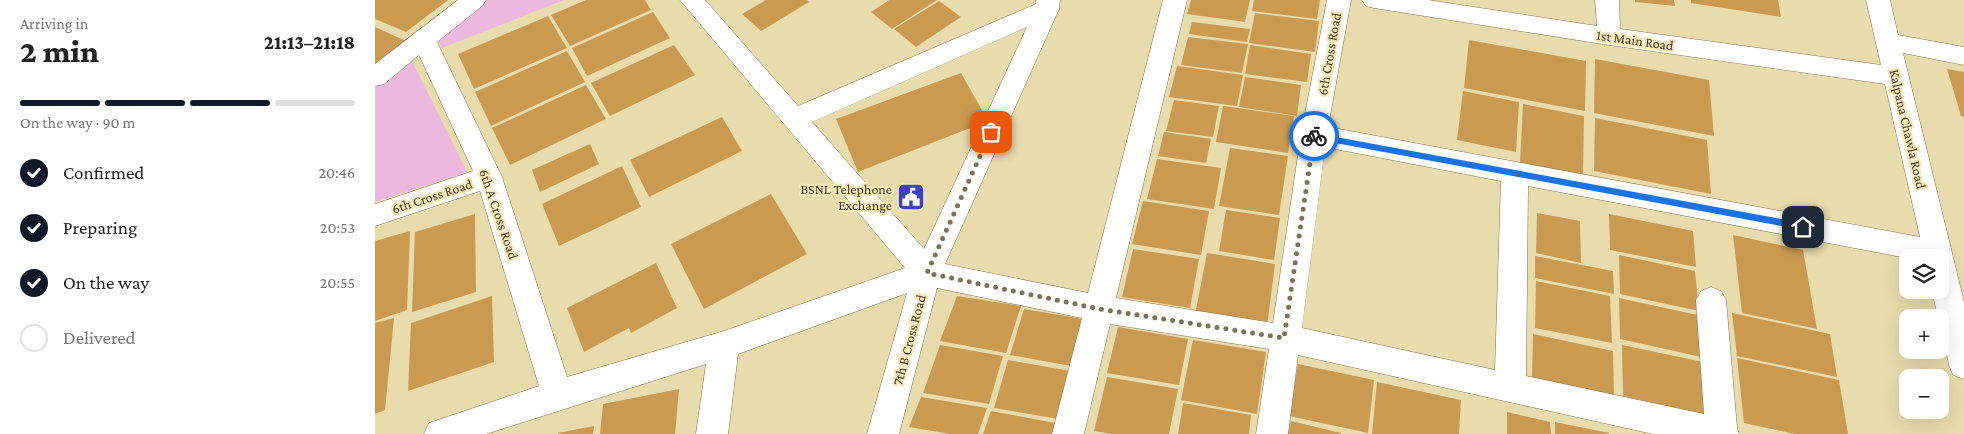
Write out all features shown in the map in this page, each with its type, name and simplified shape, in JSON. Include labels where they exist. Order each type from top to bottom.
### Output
[{"type":"street","points":[[375,77],[474,0]]},
{"type":"street","points":[[692,0],[927,273]]},
{"type":"street","points":[[1068,434],[1175,0]]},
{"type":"street","name":"6th Cross Road","points":[[1273,434],[1284,338],[1314,135],[1339,0]]},
{"type":"street","name":"1st Main Road","points":[[1374,0],[1414,3],[1609,36],[1896,76]]},
{"type":"street","points":[[1607,0],[1609,36]]},
{"type":"street","name":"Kalpana Chawla Road","points":[[1878,0],[1937,249]]},
{"type":"street","points":[[793,119],[1041,3]]},
{"type":"street","name":"7th B Cross Road","points":[[883,434],[927,273],[1041,3]]},
{"type":"street","name":"6th A Cross Road","points":[[424,40],[489,177],[557,394]]},
{"type":"street","points":[[1888,42],[1964,56]]},
{"type":"street","points":[[1314,135],[1899,249]]},
{"type":"street","points":[[1510,387],[1515,173]]},
{"type":"street","name":"6th Cross Road","points":[[375,215],[489,177]]},
{"type":"street","points":[[440,434],[557,394],[724,345],[927,273],[1100,309],[1284,338],[1722,434],[1711,300]]},
{"type":"street","name":"Kalpana Chawla Road","points":[[1949,290],[1959,322],[1964,365]]},
{"type":"street","points":[[712,434],[724,345]]},
{"type":"shaded area","points":[[482,0],[564,0],[442,48],[436,37]]},
{"type":"shaded area","points":[[411,59],[467,172],[375,202],[375,87]]},
{"type":"building","points":[[375,0],[448,0],[406,32],[375,19]]},
{"type":"building","points":[[586,0],[645,0],[651,10],[570,46],[551,15]]},
{"type":"building","points":[[766,0],[807,0],[809,2],[761,31],[742,14]]},
{"type":"building","points":[[889,0],[937,0],[892,29],[871,12]]},
{"type":"building","points":[[1191,0],[1250,0],[1245,22],[1187,14]]},
{"type":"building","points":[[1254,0],[1320,0],[1317,19],[1252,11]]},
{"type":"building","points":[[1635,0],[1674,0],[1675,6],[1635,2]]},
{"type":"building","points":[[1691,0],[1778,0],[1781,17],[1691,3]]},
{"type":"building","points":[[939,1],[961,17],[916,47],[894,29]]},
{"type":"building","points":[[653,12],[670,38],[587,76],[572,48]]},
{"type":"building","points":[[1255,13],[1319,21],[1315,52],[1249,43]]},
{"type":"building","points":[[548,16],[567,48],[474,89],[458,54]]},
{"type":"building","points":[[1192,22],[1250,29],[1247,42],[1189,34]]},
{"type":"building","points":[[375,27],[406,41],[375,64]]},
{"type":"building","points":[[1188,37],[1248,44],[1242,73],[1181,65]]},
{"type":"building","points":[[1469,40],[1586,61],[1585,111],[1464,88]]},
{"type":"building","points":[[674,45],[695,75],[610,116],[591,83]]},
{"type":"building","points":[[1250,45],[1311,54],[1307,82],[1245,74]]},
{"type":"building","points":[[567,51],[585,82],[491,126],[475,92]]},
{"type":"building","points":[[1595,59],[1709,80],[1714,136],[1594,113]]},
{"type":"building","points":[[1177,66],[1243,75],[1237,106],[1169,97]]},
{"type":"building","points":[[1947,69],[1964,72],[1964,117],[1961,116]]},
{"type":"building","points":[[961,73],[988,121],[858,172],[836,119]]},
{"type":"building","points":[[1245,77],[1301,85],[1297,116],[1239,107]]},
{"type":"building","points":[[586,85],[606,119],[510,165],[492,128]]},
{"type":"building","points":[[1463,91],[1519,102],[1516,152],[1457,140]]},
{"type":"building","points":[[1174,100],[1219,106],[1213,137],[1166,131]]},
{"type":"building","points":[[1523,104],[1584,116],[1583,176],[1520,163]]},
{"type":"building","points":[[1223,106],[1294,116],[1288,153],[1216,142]]},
{"type":"building","points":[[722,117],[742,151],[649,197],[630,160]]},
{"type":"building","points":[[1595,118],[1707,140],[1711,194],[1594,171]]},
{"type":"building","points":[[1164,132],[1211,139],[1206,163],[1158,156]]},
{"type":"building","points":[[590,144],[599,164],[540,192],[532,170]]},
{"type":"building","points":[[1230,148],[1288,156],[1279,215],[1219,206]]},
{"type":"building","points":[[1157,159],[1221,168],[1214,209],[1147,199]]},
{"type":"building","points":[[622,166],[641,207],[559,246],[542,204]]},
{"type":"building","points":[[771,194],[807,254],[704,309],[671,244]]},
{"type":"building","points":[[1143,201],[1209,211],[1201,255],[1132,244]]},
{"type":"building","points":[[1226,210],[1280,218],[1274,260],[1219,251]]},
{"type":"building","points":[[1537,213],[1580,221],[1581,263],[1536,253]]},
{"type":"building","points":[[475,214],[476,292],[412,312],[415,232]]},
{"type":"building","points":[[1609,214],[1693,231],[1696,267],[1610,250]]},
{"type":"building","points":[[410,231],[407,310],[375,321],[375,241]]},
{"type":"building","points":[[1733,235],[1803,250],[1817,329],[1742,313]]},
{"type":"building","points":[[1133,249],[1199,259],[1190,308],[1122,297]]},
{"type":"building","points":[[1207,253],[1275,264],[1267,326],[1195,315]]},
{"type":"building","points":[[1619,255],[1695,271],[1699,311],[1620,294]]},
{"type":"building","points":[[1535,256],[1613,271],[1614,294],[1535,278]]},
{"type":"building","points":[[656,263],[677,308],[631,333],[629,328],[584,352],[567,308]]},
{"type":"building","points":[[1536,281],[1610,296],[1612,343],[1535,328]]},
{"type":"building","points":[[492,296],[494,362],[408,391],[411,323]]},
{"type":"building","points":[[957,296],[1021,306],[1006,353],[940,341]]},
{"type":"building","points":[[1619,298],[1702,316],[1706,358],[1620,339]]},
{"type":"building","points":[[1024,309],[1083,319],[1071,366],[1010,355]]},
{"type":"building","points":[[1732,313],[1830,334],[1837,377],[1737,356]]},
{"type":"building","points":[[394,318],[385,410],[375,414],[375,323]]},
{"type":"building","points":[[1118,327],[1188,339],[1179,385],[1107,373]]},
{"type":"building","points":[[1533,334],[1613,351],[1614,397],[1532,378]]},
{"type":"building","points":[[1193,340],[1266,352],[1257,414],[1181,400]]},
{"type":"building","points":[[940,345],[1003,356],[989,404],[923,393]]},
{"type":"building","points":[[1622,345],[1708,363],[1712,416],[1623,396]]},
{"type":"building","points":[[1737,358],[1839,380],[1848,434],[1795,434],[1744,423]]},
{"type":"building","points":[[1008,360],[1077,372],[1064,420],[994,408]]},
{"type":"building","points":[[1298,364],[1374,380],[1368,433],[1289,416]]},
{"type":"building","points":[[1107,377],[1178,389],[1169,434],[1112,434],[1094,431]]},
{"type":"building","points":[[1377,382],[1461,400],[1459,434],[1372,434]]},
{"type":"building","points":[[679,389],[675,434],[600,434],[603,404]]},
{"type":"building","points":[[921,397],[987,408],[978,434],[950,434],[909,427]]},
{"type":"building","points":[[1183,403],[1251,415],[1249,434],[1178,434]]},
{"type":"building","points":[[991,411],[1061,424],[1058,434],[983,434]]},
{"type":"building","points":[[1507,412],[1550,422],[1551,434],[1507,434]]},
{"type":"building","points":[[1291,421],[1341,433],[1341,434],[1288,434]]},
{"type":"building","points":[[1555,422],[1609,433],[1609,434],[1555,434]]},
{"type":"building","points":[[594,426],[593,434],[558,434],[558,433]]},
{"type":"way so far","points":[[991,132],[927,273],[1100,309],[1284,338],[1314,136]]},
{"type":"place","name":"BSNL Telephone Exchange","points":[[911,197]]},
{"type":"route","points":[[1314,136],[1803,227]]}]
